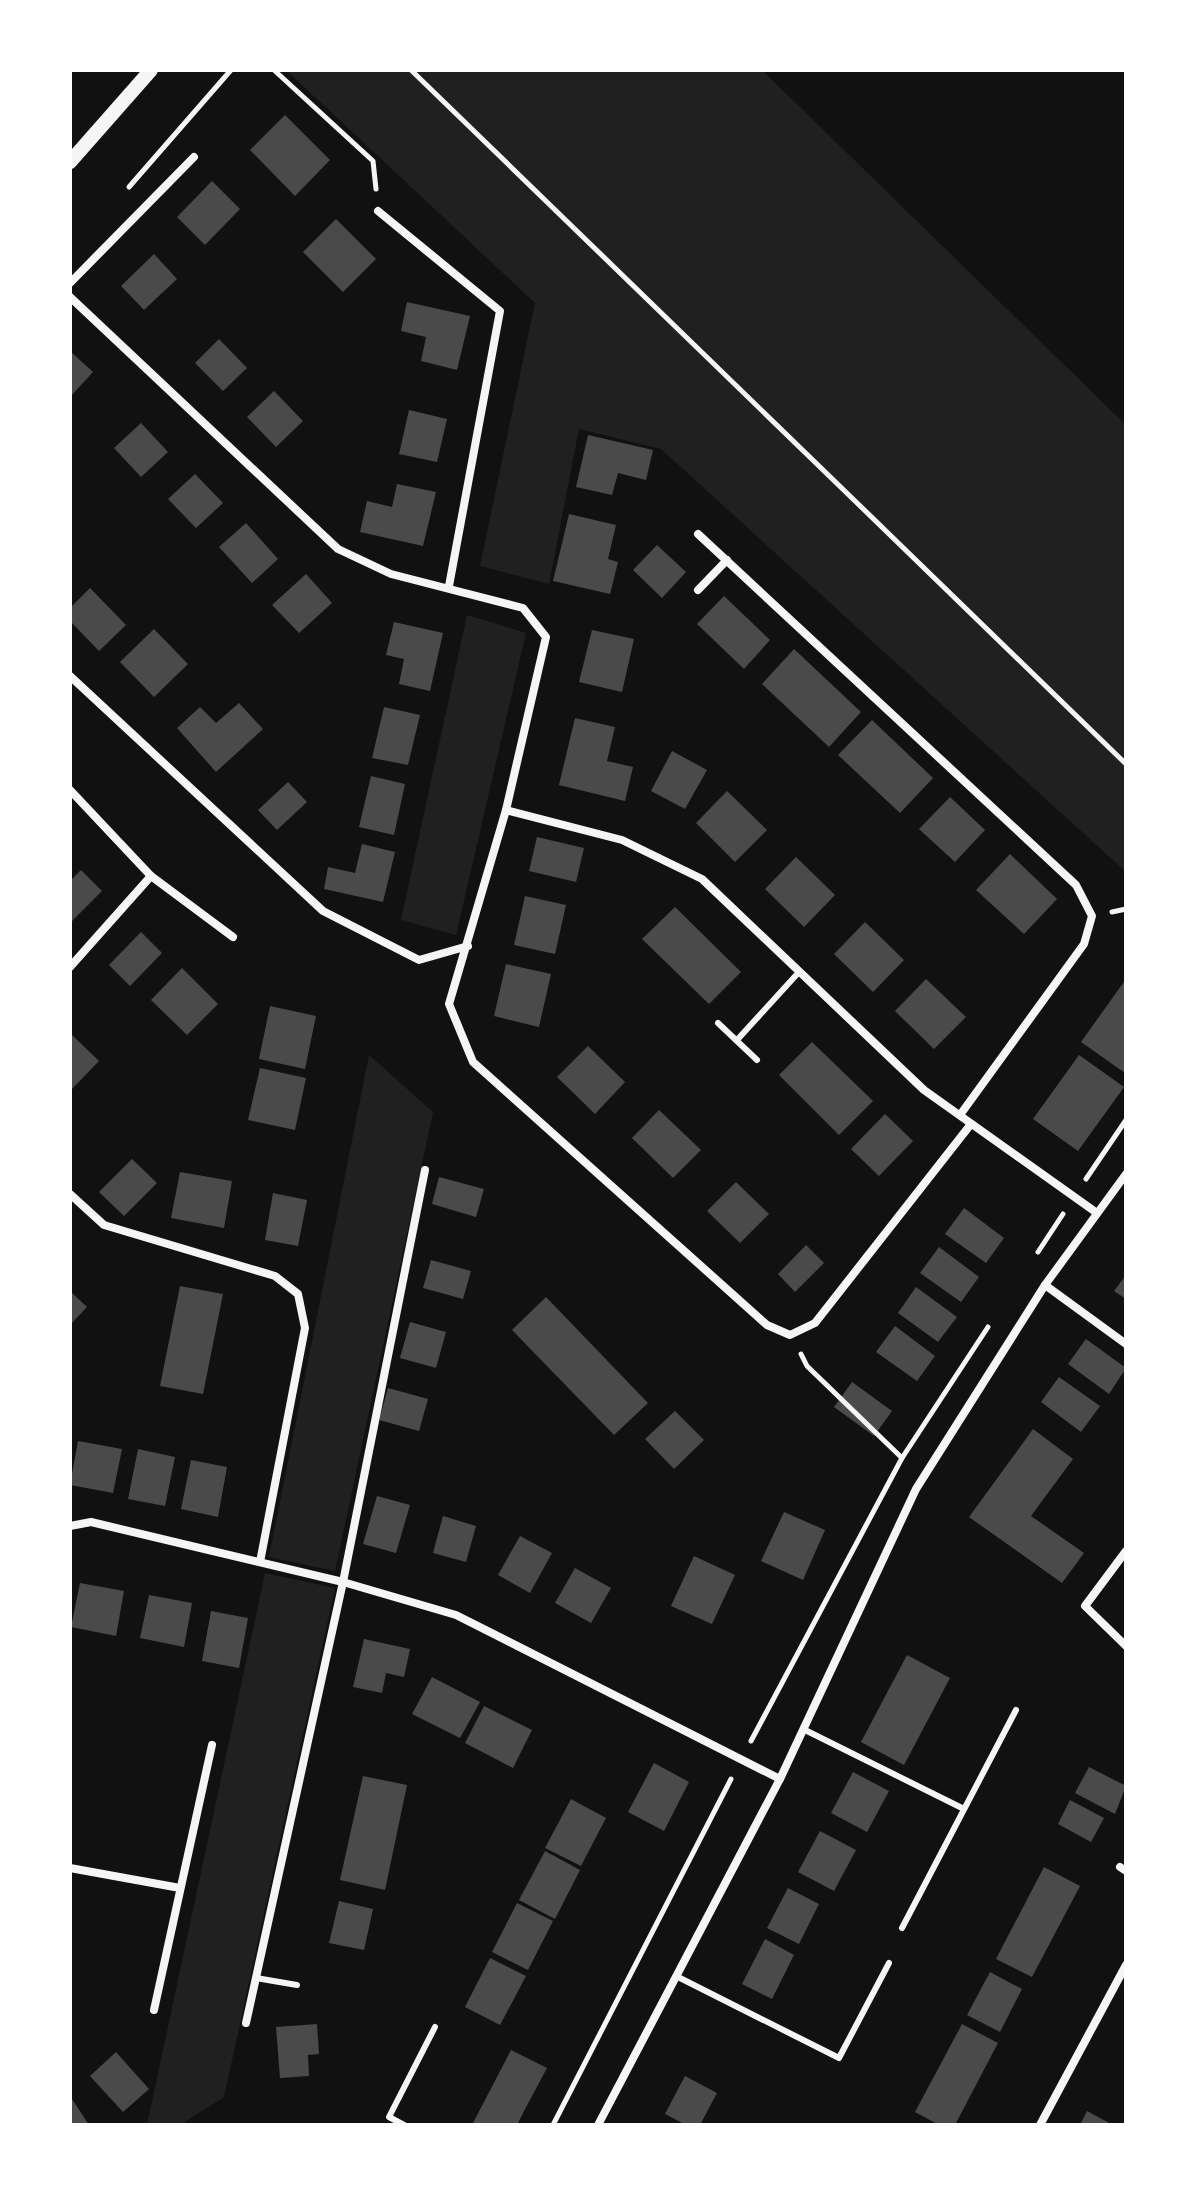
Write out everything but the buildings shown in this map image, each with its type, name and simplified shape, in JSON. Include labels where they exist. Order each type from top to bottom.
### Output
[{"type":"street","points":[[70,162],[151,70]]},
{"type":"street","points":[[70,283],[194,157]]},
{"type":"street","points":[[378,211],[500,311],[449,586]]},
{"type":"street","points":[[70,297],[338,549],[391,574],[449,586],[523,608],[546,637],[506,810],[449,1004],[473,1062],[767,1325],[790,1335],[815,1323],[971,1124]]},
{"type":"street","points":[[698,534],[1076,885],[1092,916],[1084,944],[960,1115]]},
{"type":"street","points":[[698,590],[727,560]]},
{"type":"street","points":[[70,676],[323,911],[419,960],[468,946]]},
{"type":"street","points":[[70,790],[151,876],[233,937]]},
{"type":"street","points":[[506,810],[622,840],[702,879],[924,1090],[1097,1213]]},
{"type":"street","points":[[70,967],[151,876]]},
{"type":"street","points":[[246,2023],[343,1582],[425,1170]]},
{"type":"street","points":[[598,2125],[780,1779],[924,1478],[1045,1285],[1126,1174]]},
{"type":"street","points":[[70,1194],[104,1225],[275,1276],[298,1294],[305,1328],[260,1562]]},
{"type":"street","points":[[1045,1285],[1126,1344]]},
{"type":"street","points":[[70,1526],[91,1522],[343,1582],[456,1615],[780,1779]]},
{"type":"street","points":[[1126,1551],[1085,1606],[1126,1646]]},
{"type":"street","points":[[154,2010],[212,1745]]},
{"type":"street","points":[[70,1868],[180,1888]]},
{"type":"street","points":[[1040,2125],[1126,1965]]},
{"type":"lane","points":[[737,1040],[799,972]]},
{"type":"lane","points":[[718,1023],[757,1060]]},
{"type":"lane","points":[[902,1928],[962,1808],[1016,1710]]},
{"type":"lane","points":[[803,1729],[962,1808]]},
{"type":"lane","points":[[676,1976],[839,2058],[889,1963]]},
{"type":"lane","points":[[256,1978],[297,1985]]},
{"type":"lane","points":[[404,2125],[389,2117],[435,2027]]},
{"type":"path","points":[[123,194],[231,70]]},
{"type":"path","points":[[274,70],[373,161],[378,211]]},
{"type":"path","points":[[411,70],[1126,764]]},
{"type":"path","points":[[1031,1262],[1126,1120]]},
{"type":"path","points":[[553,2125],[741,1759],[902,1458],[997,1314]]},
{"type":"path","points":[[790,1335],[807,1366],[924,1478]]},
{"type":"shaded area","points":[[286,70],[762,70],[1126,425],[1126,872],[661,449],[579,429],[549,584],[480,566],[535,303]]},
{"type":"shaded area","points":[[467,615],[526,633],[456,935],[401,920]]},
{"type":"shaded area","points":[[369,1055],[433,1112],[335,1571],[269,1557]]},
{"type":"shaded area","points":[[265,1573],[335,1588],[224,2097],[180,2125],[147,2125]]}]
